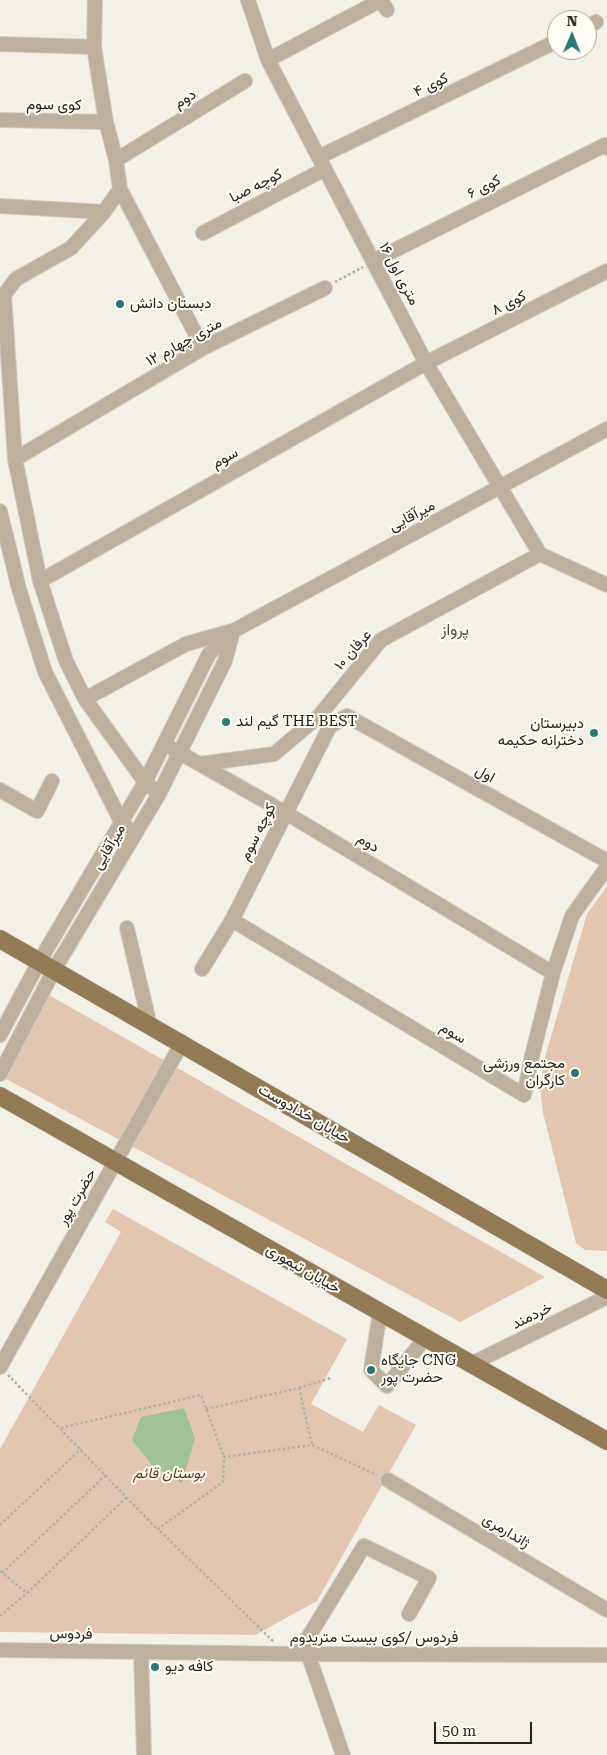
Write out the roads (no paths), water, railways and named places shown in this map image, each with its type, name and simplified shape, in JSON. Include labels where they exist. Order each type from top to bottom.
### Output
[{"type":"main road","name":"خیابان خدادوست","points":[[0,939],[607,1290]]},
{"type":"main road","name":"خیابان تیموری","points":[[0,1096],[607,1441]]},
{"type":"street","points":[[95,0],[94,48],[106,122],[116,160],[120,189],[203,348]]},
{"type":"street","name":"۱۶ متری اول","points":[[248,0],[268,60],[426,363],[540,554]]},
{"type":"street","points":[[268,60],[381,0],[387,10]]},
{"type":"street","points":[[0,44],[94,48]]},
{"type":"street","name":"کوی ۴","points":[[322,163],[547,46]]},
{"type":"street","name":"دوم","points":[[116,160],[245,81]]},
{"type":"street","name":"کوی سوم","points":[[0,120],[106,122]]},
{"type":"street","name":"کوی ۶","points":[[373,261],[605,144],[607,148]]},
{"type":"street","name":"کوچه صبا","points":[[203,232],[322,163]]},
{"type":"street","points":[[120,189],[104,212],[70,248],[16,279],[2,295],[14,459],[40,581],[66,661],[85,699],[145,782],[159,794]]},
{"type":"street","points":[[0,206],[104,212]]},
{"type":"street","name":"کوی ۸","points":[[426,363],[607,271]]},
{"type":"street","name":"۱۲ متری چهارم","points":[[14,459],[203,348],[325,288]]},
{"type":"street","name":"سوم","points":[[40,581],[426,363]]},
{"type":"street","name":"میرآقایی","points":[[0,1074],[46,966],[145,782],[209,654],[233,631],[607,429]]},
{"type":"street","points":[[0,510],[20,589],[45,672],[122,822],[135,834]]},
{"type":"street","points":[[540,554],[606,584]]},
{"type":"street","name":"عرفان ۱۰","points":[[200,764],[274,754],[319,716],[382,640],[540,554]]},
{"type":"street","points":[[85,699],[186,644],[233,631]]},
{"type":"street","name":"میرآقایی","points":[[0,1034],[135,834],[159,794],[225,661],[233,631]]},
{"type":"street","name":"کوچه سوم","points":[[202,969],[232,920],[330,726],[347,716]]},
{"type":"street","name":"اول","points":[[347,716],[607,861]]},
{"type":"street","name":"دوم","points":[[164,743],[286,813],[553,973]]},
{"type":"street","points":[[0,790],[37,811],[52,780]]},
{"type":"street","name":"سوم","points":[[232,920],[524,1095],[530,1060],[553,973],[572,916],[607,867]]},
{"type":"street","points":[[127,928],[150,1026]]},
{"type":"street","name":"حضرت پور","points":[[0,1367],[182,1044]]},
{"type":"street","name":"خردمند","points":[[471,1364],[607,1297]]},
{"type":"street","points":[[380,1312],[371,1370],[387,1386],[425,1338]]},
{"type":"street","name":"ژاندارمری","points":[[388,1480],[607,1610]]},
{"type":"street","points":[[343,1755],[297,1654],[364,1546],[430,1578],[409,1614]]},
{"type":"street","name":"فردوس","points":[[0,1650],[141,1652]]},
{"type":"street","points":[[141,1652],[144,1755]]},
{"type":"street","name":"فردوس /کوی بیست متریدوم","points":[[141,1652],[607,1655]]},
{"type":"place","name":"دبستان دانش","points":[[120,304]]},
{"type":"place","name":"گیم لند THE BEST","points":[[226,722]]},
{"type":"place","name":"دبیرستان دخترانه حکیمه","points":[[594,733]]},
{"type":"place","name":"مجتمع ورزشی کارگران","points":[[575,1073]]},
{"type":"place","name":"جایگاه CNG حضرت پور","points":[[371,1370]]},
{"type":"place","name":"کافه دیو","points":[[155,1667]]},
{"type":"district","name":"پرواز","points":[[455,630]]},
{"type":"park label","name":"بوستان قائم","points":[[169,1474]]}]
